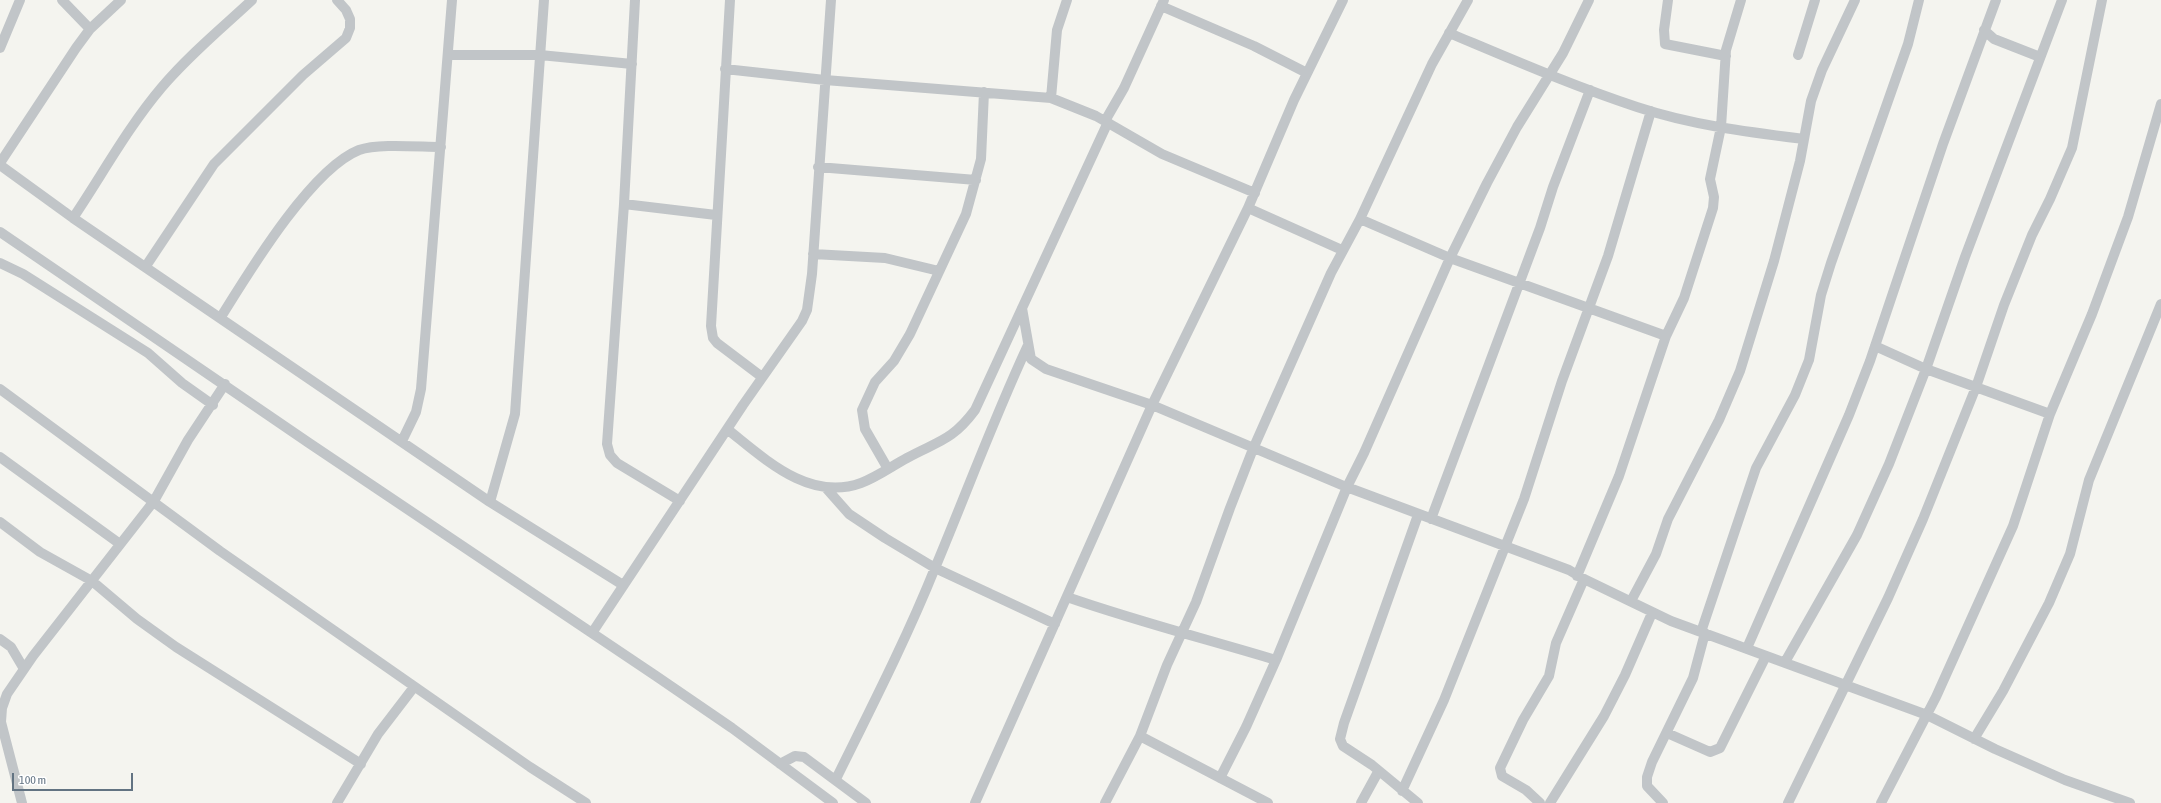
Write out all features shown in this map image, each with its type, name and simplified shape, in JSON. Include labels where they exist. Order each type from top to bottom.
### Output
[{"type":"street","points":[[0,48],[20,0]]},
{"type":"street","points":[[62,0],[90,29]]},
{"type":"street","points":[[121,0],[90,29],[49,87],[0,164],[73,218],[221,317],[490,502],[623,585]]},
{"type":"street","points":[[73,218],[142,114],[162,87],[210,38],[252,0]]},
{"type":"street","points":[[146,266],[214,164],[303,75],[346,38],[350,28],[349,14],[337,0]]},
{"type":"street","points":[[402,441],[416,412],[422,389],[449,55],[452,0]]},
{"type":"street","points":[[490,502],[515,414],[544,0]]},
{"type":"street","points":[[635,0],[624,204],[608,451],[617,463],[680,501]]},
{"type":"street","points":[[730,0],[716,215],[711,326],[713,338],[724,351],[762,377]]},
{"type":"street","points":[[592,632],[762,377],[789,341],[807,310],[813,254],[818,167],[832,0]]},
{"type":"street","points":[[1051,98],[1057,30],[1067,0]]},
{"type":"street","points":[[975,803],[1152,404],[1248,208],[1307,73],[1343,0]]},
{"type":"street","points":[[1105,803],[1140,736],[1182,632],[1196,602],[1227,515],[1253,449],[1342,250],[1360,219],[1432,64],[1468,0]]},
{"type":"street","points":[[1220,778],[1246,727],[1276,660],[1347,487],[1364,453],[1450,258],[1487,183],[1550,75],[1589,0]]},
{"type":"street","points":[[1668,0],[1664,30],[1665,44],[1726,56]]},
{"type":"street","points":[[1540,803],[1526,790],[1502,776],[1500,768],[1523,720],[1549,676],[1556,643],[1619,476],[1666,336],[1684,298],[1713,208],[1714,196],[1710,179],[1721,128],[1726,56],[1741,0]]},
{"type":"street","points":[[1798,55],[1815,0]]},
{"type":"street","points":[[1631,601],[1656,554],[1668,519],[1719,420],[1740,371],[1774,261],[1800,161],[1811,101],[1822,70],[1855,0]]},
{"type":"street","points":[[1663,803],[1647,786],[1646,780],[1652,762],[1693,678],[1703,632],[1756,468],[1796,395],[1809,360],[1822,295],[1831,263],[1908,44],[1919,0]]},
{"type":"street","points":[[1747,648],[1850,415],[1875,346],[1943,144],[1996,0]]},
{"type":"street","points":[[1785,662],[1857,535],[1889,464],[1926,369],[1965,257],[2062,0]]},
{"type":"street","points":[[1788,803],[1888,598],[1948,461],[1976,387],[2004,305],[2032,235],[2050,199],[2072,148],[2102,0]]},
{"type":"street","points":[[727,430],[763,457],[798,479],[826,488],[861,484],[954,434],[975,410],[1106,122],[1124,88],[1162,3],[1254,46],[1307,73]]},
{"type":"street","points":[[1984,30],[1994,39],[2040,57]]},
{"type":"street","points":[[1449,32],[1550,75],[1651,111],[1721,128],[1804,139]]},
{"type":"street","points":[[449,55],[540,55],[632,64]]},
{"type":"street","points":[[725,69],[825,80],[1051,98],[1106,122],[1162,154],[1255,192]]},
{"type":"street","points":[[1431,519],[1590,90]]},
{"type":"street","points":[[888,469],[865,428],[862,410],[876,382],[894,361],[910,334],[966,214],[981,159],[984,92]]},
{"type":"street","points":[[1881,803],[1927,715],[1962,642],[2013,526],[2050,414],[2092,314],[2128,217],[2161,104]]},
{"type":"street","points":[[1402,791],[1444,700],[1506,546],[1588,308],[1608,256],[1651,111]]},
{"type":"street","points":[[221,317],[249,272],[278,232],[328,171],[348,156],[368,148],[441,148]]},
{"type":"street","points":[[818,167],[976,180]]},
{"type":"street","points":[[624,204],[716,215]]},
{"type":"street","points":[[1248,208],[1342,250]]},
{"type":"street","points":[[1360,219],[1450,258],[1666,336]]},
{"type":"street","points":[[0,232],[225,384],[309,443],[592,632],[732,728],[833,803]]},
{"type":"street","points":[[813,254],[884,258],[939,271]]},
{"type":"street","points":[[0,262],[23,274],[148,353],[182,383],[213,406]]},
{"type":"street","points":[[1974,739],[2003,691],[2049,603],[2070,554],[2089,480],[2161,304]]},
{"type":"street","points":[[1022,308],[1031,358],[1046,369],[1152,404],[1253,449],[1347,487],[1418,515],[1569,570],[1652,613],[1785,662],[1844,686],[1927,715],[1974,739],[2065,780],[2130,803]]},
{"type":"street","points":[[836,779],[888,674],[935,568],[995,419],[1028,345]]},
{"type":"street","points":[[1875,346],[1926,369],[2050,414]]},
{"type":"street","points":[[22,803],[3,732],[1,715],[7,694],[24,669],[154,501],[188,440],[213,406],[225,384]]},
{"type":"street","points":[[0,389],[220,551],[320,619],[414,687],[530,767],[586,803]]},
{"type":"street","points":[[0,457],[120,544]]},
{"type":"street","points":[[826,488],[849,514],[935,568],[1055,624]]},
{"type":"street","points":[[1418,515],[1395,574],[1340,736],[1343,746],[1418,803]]},
{"type":"street","points":[[0,522],[40,552],[92,581],[137,619],[176,647],[361,764]]},
{"type":"street","points":[[1067,597],[1128,618],[1182,632],[1276,660]]},
{"type":"street","points":[[1550,803],[1604,716],[1625,675],[1652,613]]},
{"type":"street","points":[[0,639],[11,647],[24,669]]},
{"type":"street","points":[[1667,733],[1710,752],[1720,748],[1766,656]]},
{"type":"street","points":[[337,803],[382,728],[414,687]]},
{"type":"street","points":[[1140,736],[1268,803]]},
{"type":"street","points":[[780,764],[795,756],[804,757],[836,779],[866,803]]},
{"type":"street","points":[[1361,803],[1378,772]]}]
